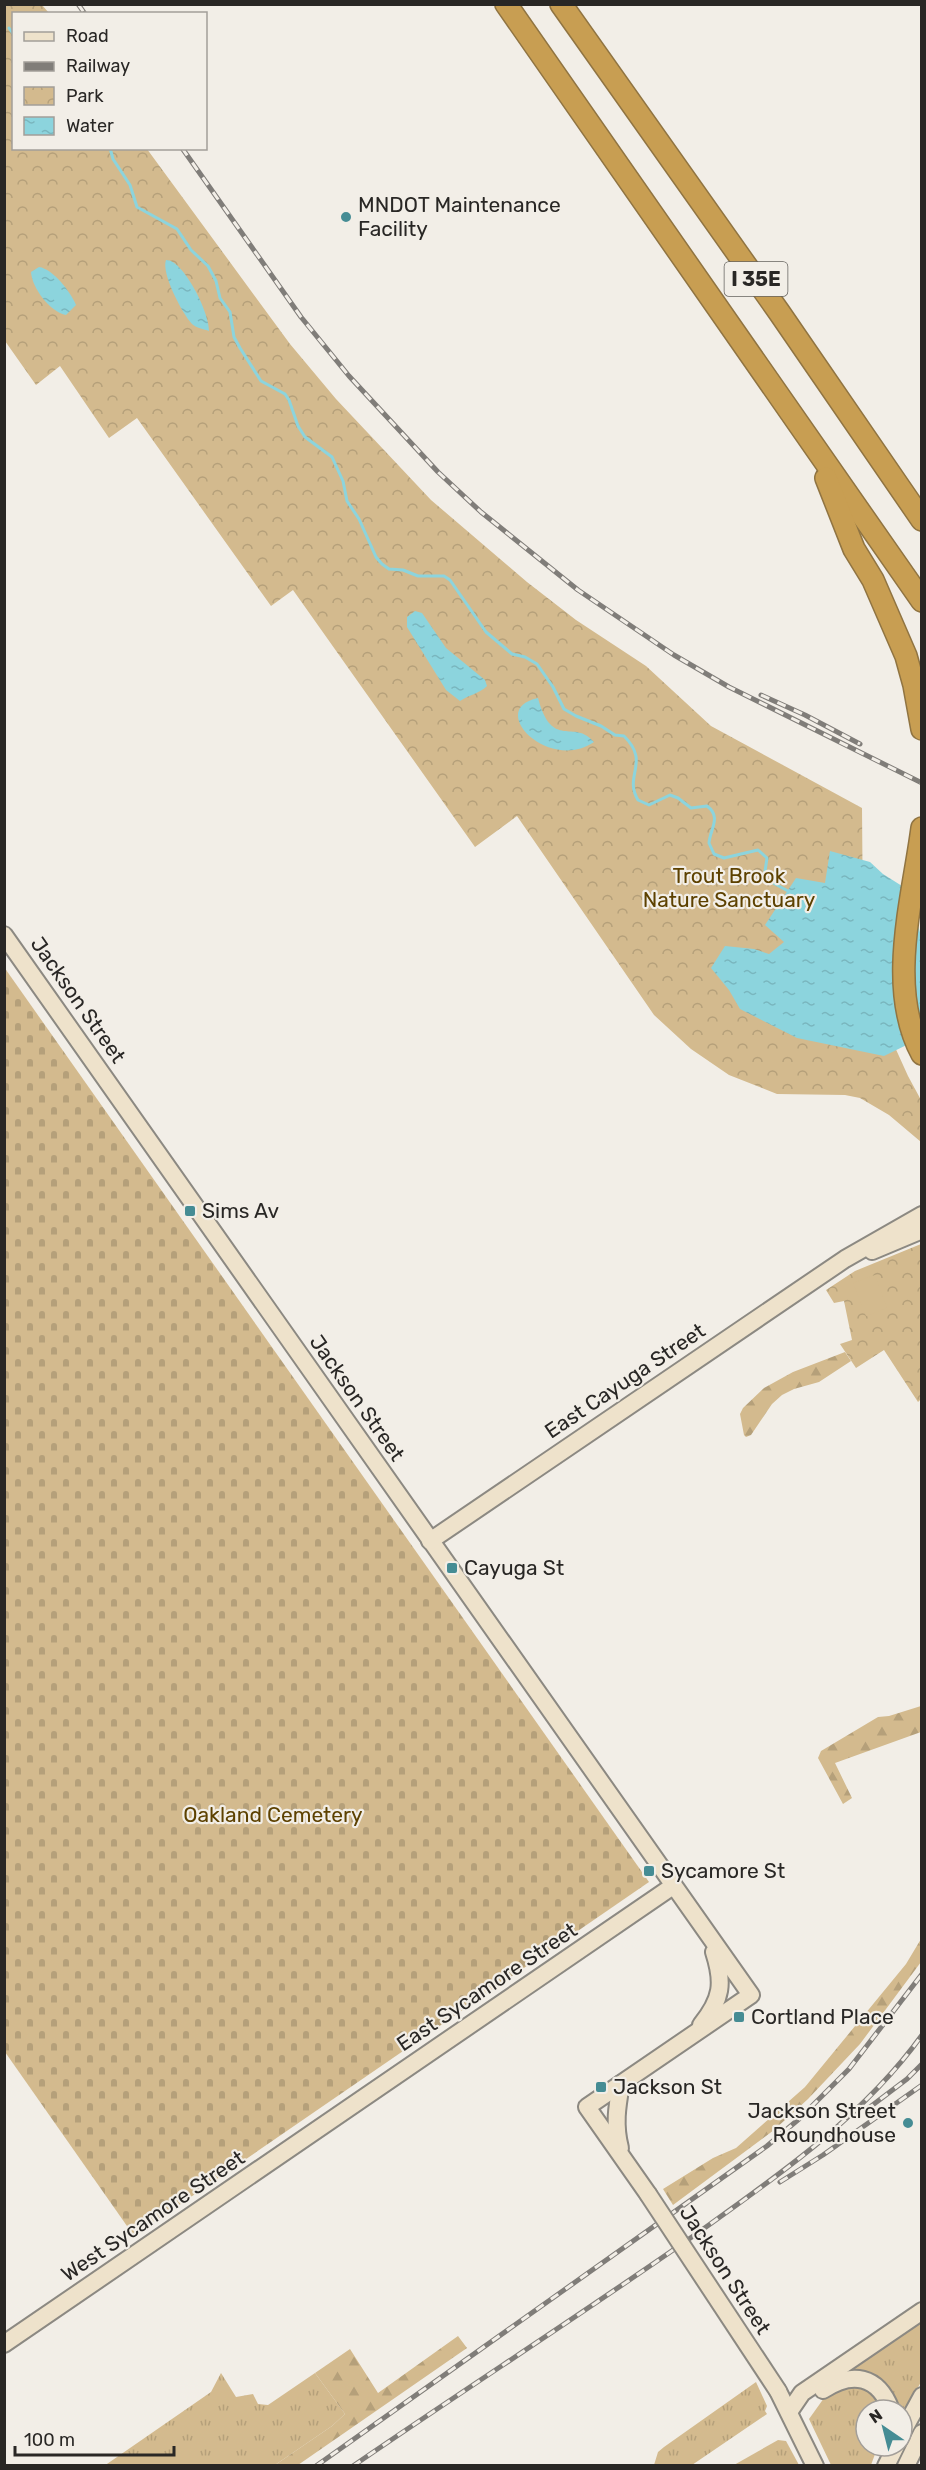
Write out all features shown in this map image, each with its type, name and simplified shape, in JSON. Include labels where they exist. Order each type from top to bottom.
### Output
[{"type":"highway","points":[[495,4],[539,52]]},
{"type":"highway","name":"I 35E","points":[[506,4],[921,601]]},
{"type":"highway","name":"I 35E","points":[[561,4],[779,312],[921,520]]},
{"type":"highway","points":[[572,4],[617,84]]},
{"type":"highway","points":[[813,447],[854,549],[873,580],[902,646],[915,685],[920,720]]},
{"type":"highway","points":[[904,493],[921,514]]},
{"type":"highway","points":[[921,828],[903,969],[909,1017],[921,1054]]},
{"type":"street","name":"Jackson Street","points":[[4,935],[673,1886]]},
{"type":"street","name":"East Cayuga Street","points":[[430,1541],[845,1258],[921,1215]]},
{"type":"street","name":"East Cayuga Street","points":[[845,1258],[879,1250],[921,1230]]},
{"type":"street","points":[[624,2160],[616,2133],[615,2114],[621,2084],[751,1995],[673,1886]]},
{"type":"street","name":"East Sycamore Street","points":[[326,2124],[673,1886]]},
{"type":"street","points":[[693,2035],[720,1996],[721,1977],[708,1937]]},
{"type":"street","name":"Jackson Street","points":[[621,2084],[587,2107],[648,2194],[778,2391],[815,2466]]},
{"type":"street","name":"West Sycamore Street","points":[[4,2344],[326,2124]]},
{"type":"street","points":[[789,2412],[802,2392],[921,2311]]},
{"type":"street","points":[[789,2412],[841,2379],[863,2379],[877,2388],[883,2398]]},
{"type":"street","points":[[914,2410],[921,2396]]},
{"type":"street","points":[[906,2466],[921,2433]]},
{"type":"green space","name":"Trout Brook Nature Sanctuary","points":[[4,5],[42,5],[48,12],[12,12],[12,150],[148,150],[290,344],[336,399],[431,500],[527,582],[576,620],[646,666],[711,726],[862,808],[863,929],[889,1034],[921,1100],[921,1142],[889,1115],[860,1098],[845,1095],[777,1094],[729,1075],[691,1049],[654,1015],[517,816],[475,847],[293,590],[271,606],[137,418],[109,438],[60,366],[36,385],[5,341]]},
{"type":"green space","name":"Oakland Cemetery","points":[[4,967],[649,1882],[134,2236],[5,2052]]},
{"type":"green space","points":[[921,1244],[921,1399],[918,1402],[884,1350],[856,1368],[840,1344],[852,1340],[844,1301],[834,1303],[826,1290],[855,1271]]},
{"type":"green space","points":[[875,1275],[887,1308],[866,1316],[853,1283]]},
{"type":"green space","points":[[845,1352],[851,1361],[819,1382],[782,1395],[772,1404],[751,1435],[746,1437],[744,1435],[740,1414],[743,1408],[764,1388],[793,1372]]},
{"type":"green space","points":[[921,1706],[921,1732],[835,1763],[852,1798],[843,1804],[818,1758],[821,1751],[878,1717]]},
{"type":"green space","points":[[921,1939],[921,1962],[860,2044],[808,2099],[774,2130],[673,2205],[663,2189],[713,2158],[736,2148],[805,2087],[906,1964]]},
{"type":"green space","points":[[921,2317],[921,2382],[912,2398],[885,2398],[841,2375]]},
{"type":"green space","points":[[458,2336],[467,2348],[298,2465],[275,2465],[332,2426],[345,2414],[315,2373],[350,2349],[378,2393]]},
{"type":"green space","points":[[221,2373],[236,2397],[253,2394],[258,2404],[268,2405],[315,2373],[345,2414],[332,2426],[275,2465],[104,2466],[211,2392]]},
{"type":"green space","points":[[756,2382],[767,2406],[765,2411],[767,2414],[692,2465],[654,2465],[658,2452],[664,2447]]},
{"type":"green space","points":[[851,2384],[872,2390],[878,2398],[854,2398],[854,2458],[874,2458],[871,2465],[831,2465],[809,2419],[824,2398]]},
{"type":"green space","points":[[778,2440],[786,2441],[799,2465],[734,2465]]},
{"type":"water","points":[[166,260],[173,262],[180,269],[195,289],[205,313],[209,331],[194,325],[183,311],[169,283]]},
{"type":"water","points":[[39,267],[55,276],[73,299],[76,305],[66,315],[54,309],[38,292],[31,272]]},
{"type":"water","points":[[415,611],[422,613],[446,648],[485,680],[487,686],[460,701],[446,690],[407,627],[407,617]]},
{"type":"water","points":[[538,698],[550,724],[564,731],[579,732],[594,742],[576,749],[559,750],[543,745],[529,736],[521,725],[518,714],[523,704]]},
{"type":"water","points":[[830,851],[870,862],[902,886],[912,904],[921,936],[921,1038],[884,1056],[797,1038],[740,1009],[729,990],[711,968],[725,946],[754,949],[769,954],[784,942],[765,925],[796,878],[825,883]]},
{"type":"waterway","points":[[9,28],[12,32]]},
{"type":"waterway","points":[[111,150],[113,159],[130,185],[137,207],[177,229],[191,250],[208,266],[216,281],[220,298],[230,312],[234,337],[240,348],[261,381],[285,394],[305,437],[332,457],[343,481],[347,501],[359,519],[376,557],[382,564],[389,569],[403,570],[418,576],[444,576],[450,580],[486,632],[512,654],[525,657],[537,664],[553,687],[564,709],[615,735],[624,736],[632,745],[636,762],[633,783],[638,800],[649,805],[670,795],[691,808],[707,806],[714,814],[709,843],[714,854],[724,858],[758,850],[767,858],[764,878],[788,891]]},
{"type":"railway","points":[[78,4],[84,12]]},
{"type":"railway","points":[[183,150],[301,317],[349,376],[438,472],[481,512],[578,590],[674,655],[729,687],[922,783]]},
{"type":"railway","points":[[761,695],[860,744]]},
{"type":"railway","points":[[316,2466],[767,2146],[799,2119],[849,2069],[922,1974]]},
{"type":"railway","points":[[353,2466],[656,2262],[789,2166],[847,2118],[874,2092],[922,2035]]},
{"type":"railway","points":[[866,2110],[907,2079],[922,2064]]},
{"type":"railway","points":[[780,2182],[823,2155],[922,2085]]},
{"type":"place","name":"MNDOT Maintenance Facility","points":[[346,217]]},
{"type":"place","name":"Sims Av","points":[[190,1211]]},
{"type":"place","name":"Cayuga St","points":[[452,1568]]},
{"type":"place","name":"Sycamore St","points":[[649,1871]]},
{"type":"place","name":"Cortland Place","points":[[739,2017]]},
{"type":"place","name":"Jackson St","points":[[601,2087]]},
{"type":"place","name":"Jackson Street Roundhouse","points":[[908,2123]]}]
